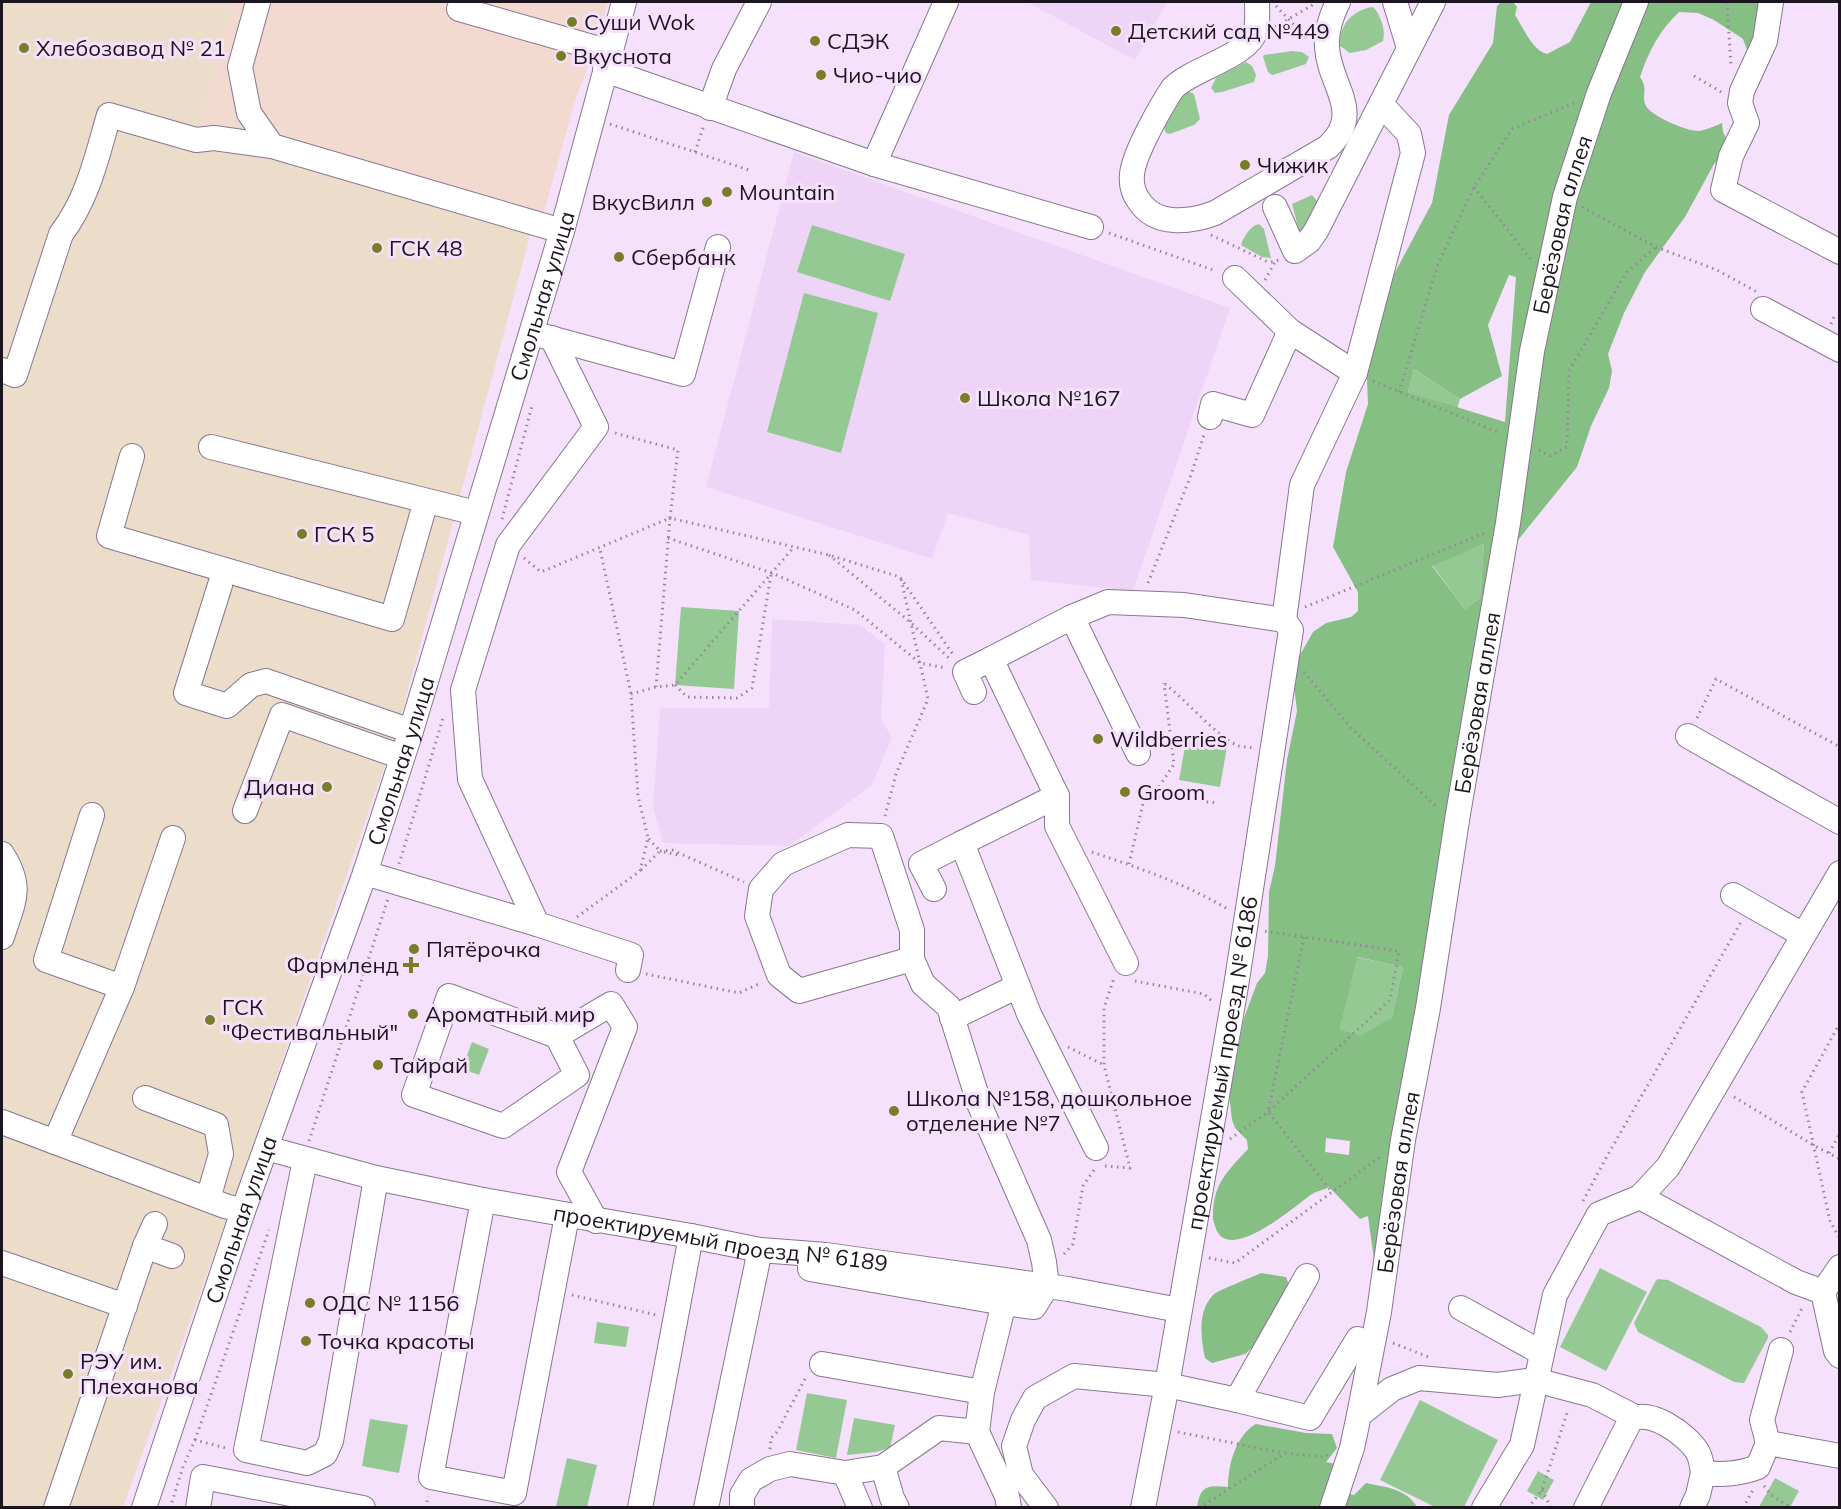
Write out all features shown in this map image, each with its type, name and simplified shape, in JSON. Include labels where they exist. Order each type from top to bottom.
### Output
[{"type":"street","points":[[258,2],[240,67],[249,113],[272,146]]},
{"type":"street","name":"Смольная улица","points":[[144,1508],[243,1211],[365,873],[411,731],[476,513],[542,335],[562,231],[624,2]]},
{"type":"street","points":[[710,108],[724,69],[759,2]]},
{"type":"street","points":[[874,164],[946,2]]},
{"type":"street","points":[[1257,2],[1256,29],[1250,41],[1183,79],[1173,88],[1134,162],[1131,176],[1133,188],[1142,205],[1165,219],[1202,218],[1215,213],[1328,147],[1339,137],[1344,127],[1346,110],[1327,47],[1330,18],[1338,2]]},
{"type":"street","points":[[1395,2],[1409,48]]},
{"type":"street","points":[[1275,207],[1295,251],[1313,237],[1433,2]]},
{"type":"street","name":"Берёзовая аллея","points":[[1332,1508],[1352,1448],[1379,1312],[1403,1140],[1428,1008],[1461,795],[1508,523],[1532,351],[1565,197],[1599,93],[1636,2]]},
{"type":"street","points":[[1771,2],[1765,41],[1742,91],[1740,103],[1747,123],[1731,156],[1723,190],[1839,252]]},
{"type":"street","points":[[459,9],[608,61],[710,108],[874,164],[1091,227]]},
{"type":"street","name":"проектируемый проезд № 6186","points":[[1143,1508],[1207,1155],[1272,751],[1288,634],[1302,485],[1355,373],[1413,153],[1409,134],[1381,104]]},
{"type":"street","points":[[2,370],[15,375],[61,234],[69,225],[88,188],[109,115],[196,140],[214,138],[272,146],[562,231]]},
{"type":"street","points":[[542,335],[683,374],[718,247]]},
{"type":"street","points":[[1235,278],[1290,331],[1355,373]]},
{"type":"street","points":[[1763,309],[1839,350]]},
{"type":"street","points":[[1210,417],[1213,404],[1252,415],[1290,331]]},
{"type":"street","points":[[542,335],[596,427],[508,544],[463,690],[470,779],[520,885],[547,928]]},
{"type":"street","points":[[211,447],[476,513]]},
{"type":"street","points":[[132,456],[109,536],[392,619],[426,501]]},
{"type":"street","points":[[220,585],[186,693],[227,706],[251,685],[266,681],[411,731]]},
{"type":"street","points":[[969,682],[991,659],[1072,617],[1108,602],[1184,605],[1288,634]]},
{"type":"street","points":[[1072,617],[1138,753]]},
{"type":"street","points":[[991,659],[1057,796],[1057,826],[1128,974]]},
{"type":"street","points":[[245,811],[282,715],[402,757]]},
{"type":"street","points":[[1688,736],[1839,822]]},
{"type":"street","points":[[933,889],[921,864],[1057,796]]},
{"type":"street","points":[[92,815],[46,960],[123,987]]},
{"type":"street","points":[[811,1254],[810,1269],[1004,1303],[1034,1307],[1057,1288],[1039,1240],[980,1106],[949,1006],[924,984],[912,959],[912,930],[880,836],[848,835],[783,864],[761,889],[757,916],[779,975],[799,991],[912,959]]},
{"type":"street","points":[[54,1142],[123,987],[173,838]]},
{"type":"street","points":[[962,843],[1029,1014],[1096,1148]]},
{"type":"street","points":[[2,854],[14,877],[15,895],[2,938]]},
{"type":"street","points":[[365,873],[631,956],[628,970]]},
{"type":"street","points":[[1484,1508],[1522,1444],[1555,1295],[1599,1214],[1640,1197],[1668,1167],[1839,873]]},
{"type":"street","points":[[506,916],[520,885]]},
{"type":"street","points":[[1742,900],[1803,935]]},
{"type":"street","points":[[952,1018],[1018,986]]},
{"type":"street","points":[[449,996],[557,1036],[578,1075],[502,1126],[414,1095],[449,996]]},
{"type":"street","points":[[557,1036],[611,1004],[625,1028],[569,1172],[596,1221]]},
{"type":"street","points":[[145,1098],[216,1125],[221,1154],[208,1199]]},
{"type":"street","points":[[2,1122],[243,1211]]},
{"type":"street","name":"проектируемый проезд № 6189","points":[[266,1148],[306,1152],[376,1178],[567,1216],[691,1236],[760,1250],[811,1254],[1057,1288],[1179,1310]]},
{"type":"street","points":[[306,1152],[246,1450],[307,1463],[325,1454],[331,1441],[376,1178]]},
{"type":"street","points":[[1640,1197],[1796,1282],[1818,1290]]},
{"type":"street","points":[[483,1200],[431,1477],[514,1493],[567,1216]]},
{"type":"street","points":[[56,1508],[150,1235],[172,1256]]},
{"type":"street","points":[[640,1508],[691,1236]]},
{"type":"street","points":[[706,1508],[760,1250]]},
{"type":"street","points":[[2,1263],[125,1306]]},
{"type":"street","points":[[1818,1290],[1839,1267]]},
{"type":"street","points":[[1237,1400],[1308,1276]]},
{"type":"street","points":[[1818,1290],[1839,1356]]},
{"type":"street","points":[[1004,1303],[982,1392],[977,1432],[1007,1496],[1009,1508]]},
{"type":"street","points":[[1461,1308],[1542,1353]]},
{"type":"street","points":[[1046,1508],[1021,1475],[1014,1446],[1023,1420],[1035,1398],[1074,1376],[1167,1385],[1310,1418],[1358,1339]]},
{"type":"street","points":[[1704,1473],[1725,1475],[1741,1473],[1758,1467],[1768,1443],[1762,1420],[1781,1350]]},
{"type":"street","points":[[822,1364],[982,1392]]},
{"type":"street","points":[[1359,1415],[1392,1389],[1419,1378],[1498,1385],[1535,1380],[1592,1395],[1635,1417]]},
{"type":"street","points":[[1586,1508],[1630,1420],[1641,1416],[1657,1420],[1681,1433],[1699,1452],[1704,1473],[1692,1508]]},
{"type":"street","points":[[742,1508],[742,1494],[751,1480],[770,1469],[790,1464],[845,1473],[883,1467],[939,1428],[977,1432]]},
{"type":"street","points":[[1768,1443],[1839,1456]]},
{"type":"street","points":[[282,1491],[286,1459]]},
{"type":"street","points":[[883,1467],[897,1508]]},
{"type":"street","points":[[845,1473],[860,1508]]},
{"type":"street","points":[[198,1508],[203,1477],[363,1508]]},
{"type":"path","points":[[1272,2],[1310,42]]},
{"type":"path","points":[[1271,30],[1318,2]]},
{"type":"path","points":[[1727,2],[1731,77]]},
{"type":"path","points":[[1694,76],[1740,103]]},
{"type":"path","points":[[1399,392],[1438,264],[1474,187],[1512,129],[1599,93]]},
{"type":"path","points":[[695,152],[710,108]]},
{"type":"path","points":[[609,123],[752,171]]},
{"type":"path","points":[[1474,187],[1548,282]]},
{"type":"path","points":[[1565,197],[1656,247],[1717,270]]},
{"type":"path","points":[[1091,227],[1235,278]]},
{"type":"path","points":[[1209,235],[1271,262],[1276,262],[1295,251]]},
{"type":"path","points":[[1355,373],[1521,441],[1550,456],[1567,447],[1569,371],[1626,273],[1656,247]]},
{"type":"path","points":[[1145,591],[1191,475],[1210,417]]},
{"type":"path","points":[[596,427],[678,450],[656,687]]},
{"type":"path","points":[[508,544],[541,572],[670,518],[829,555],[900,577],[969,682]]},
{"type":"path","points":[[1461,795],[1440,810],[1351,728],[1288,634],[1298,610],[1508,523]]},
{"type":"path","points":[[669,538],[772,573],[855,610],[920,663],[969,682]]},
{"type":"path","points":[[631,694],[656,687],[675,685],[794,547]]},
{"type":"path","points":[[600,549],[631,694],[638,796],[648,838],[640,871]]},
{"type":"path","points":[[829,555],[910,622],[969,682]]},
{"type":"path","points":[[675,685],[687,697],[737,698],[752,688],[772,573]]},
{"type":"path","points":[[880,836],[896,774],[928,699],[900,577]]},
{"type":"path","points":[[1688,736],[1716,680],[1839,747]]},
{"type":"path","points":[[1154,796],[1174,764],[1164,683],[1213,728],[1237,745],[1272,751]]},
{"type":"path","points":[[1129,864],[1145,795],[1218,803]]},
{"type":"path","points":[[648,838],[660,851]]},
{"type":"path","points":[[1066,843],[1129,864],[1203,894],[1245,924],[1304,937],[1399,951],[1390,1000],[1268,1112],[1207,1155]]},
{"type":"path","points":[[547,928],[640,871],[660,851],[672,850],[761,889]]},
{"type":"path","points":[[306,1152],[393,883]]},
{"type":"path","points":[[1580,1208],[1742,900]]},
{"type":"path","points":[[1268,1112],[1304,937]]},
{"type":"path","points":[[628,970],[739,993],[779,975]]},
{"type":"path","points":[[1057,1288],[1064,1253],[1073,1244],[1083,1186],[1097,1166],[1130,1168],[1104,1065],[1104,1008],[1114,977],[1128,974],[1185,990]]},
{"type":"path","points":[[1839,1023],[1802,1092],[1830,1221],[1839,1239]]},
{"type":"path","points":[[1067,1047],[1104,1065]]},
{"type":"path","points":[[1734,1097],[1839,1159]]},
{"type":"path","points":[[1268,1112],[1332,1192]]},
{"type":"path","points":[[1829,1153],[1839,1133]]},
{"type":"path","points":[[1188,1254],[1234,1263],[1403,1140]]},
{"type":"path","points":[[195,1440],[252,1278]]},
{"type":"path","points":[[1781,1350],[1818,1290]]},
{"type":"path","points":[[552,1291],[675,1319]]},
{"type":"path","points":[[1528,1508],[1542,1490],[1575,1391]]},
{"type":"path","points":[[1159,1428],[1285,1454],[1323,1456],[1352,1448]]},
{"type":"path","points":[[204,1443],[222,1447]]},
{"type":"path","points":[[1199,1508],[1285,1454]]},
{"type":"path","points":[[1759,1480],[1771,1495],[1792,1508]]},
{"type":"path","points":[[1542,1490],[1551,1508]]},
{"type":"shaded area","points":[[2,2],[232,2],[199,125],[537,210],[398,727],[233,1202],[123,1507],[2,1508]]},
{"type":"shaded area","points":[[232,2],[608,2],[599,37],[576,98],[544,212],[198,125]]},
{"type":"shaded area","name":"Детский сад №449","points":[[1027,2],[1167,2],[1135,60]]},
{"type":"shaded area","name":"Школа №167","points":[[794,152],[1230,308],[1133,591],[1031,580],[1029,535],[948,513],[932,559],[706,487]]},
{"type":"shaded area","points":[[772,619],[860,625],[885,644],[881,719],[892,738],[872,785],[789,846],[663,843],[653,807],[660,708],[769,708]]},
{"type":"green space","points":[[1501,2],[1513,2],[1517,7],[1515,15],[1529,38],[1537,48],[1547,54],[1570,42],[1591,2],[1780,2],[1755,71],[1743,39],[1714,20],[1698,13],[1679,12],[1655,42],[1640,77],[1644,84],[1645,104],[1653,113],[1669,122],[1694,131],[1705,130],[1722,123],[1723,132],[1731,147],[1714,164],[1685,217],[1645,272],[1624,313],[1608,354],[1612,371],[1609,388],[1591,426],[1577,467],[1514,545],[1375,1267],[1368,1216],[1360,1219],[1329,1187],[1312,1194],[1263,1229],[1235,1240],[1223,1238],[1216,1229],[1213,1219],[1214,1205],[1223,1178],[1248,1149],[1247,1140],[1235,1128],[1232,1120],[1229,1093],[1244,1018],[1257,983],[1265,973],[1268,956],[1269,892],[1275,866],[1287,760],[1297,711],[1292,669],[1313,632],[1326,623],[1351,617],[1358,611],[1358,592],[1333,547],[1346,472],[1368,404],[1366,357],[1383,295],[1432,203],[1449,115],[1493,43],[1497,6]],"holes":[[[1509,275],[1516,277],[1505,422],[1408,392],[1414,369],[1460,399],[1502,376],[1488,325]],[[1484,544],[1480,598],[1465,609],[1432,566]],[[1357,957],[1403,967],[1392,1017],[1360,1036],[1340,1029]],[[1326,1138],[1350,1141],[1349,1155],[1325,1152]]]},
{"type":"green space","points":[[1373,7],[1382,23],[1383,41],[1366,50],[1350,53],[1340,46],[1344,25],[1359,11]]},
{"type":"green space","points":[[1302,52],[1309,57],[1306,64],[1272,75],[1268,72],[1264,55]]},
{"type":"green space","points":[[1246,62],[1252,66],[1256,75],[1254,82],[1215,93],[1211,88],[1216,78]]},
{"type":"green space","points":[[1187,91],[1194,94],[1200,119],[1194,125],[1170,134],[1166,133],[1164,128]]},
{"type":"green space","points":[[1312,195],[1317,201],[1303,229],[1299,231],[1292,204]]},
{"type":"green space","points":[[1259,224],[1264,229],[1271,258],[1262,257],[1241,245],[1248,232]]},
{"type":"green space","points":[[812,225],[905,254],[890,301],[797,272]]},
{"type":"green space","points":[[804,293],[878,313],[841,453],[767,432]]},
{"type":"green space","points":[[1414,369],[1460,399],[1457,409],[1408,392]]},
{"type":"green space","points":[[1484,544],[1480,598],[1465,609],[1432,565]]},
{"type":"green space","points":[[681,607],[739,611],[734,689],[675,685]]},
{"type":"green space","points":[[1187,735],[1228,741],[1220,787],[1179,780]]},
{"type":"green space","points":[[1356,957],[1403,967],[1392,1017],[1360,1037],[1340,1029]]},
{"type":"green space","points":[[472,1042],[489,1049],[479,1075],[462,1069]]},
{"type":"green space","points":[[1600,1268],[1647,1292],[1606,1371],[1560,1347]]},
{"type":"green space","points":[[1261,1273],[1286,1277],[1289,1285],[1264,1337],[1245,1354],[1212,1363],[1205,1358],[1202,1334],[1204,1309],[1213,1295]]},
{"type":"green space","points":[[1658,1279],[1668,1280],[1761,1327],[1768,1335],[1744,1383],[1734,1382],[1638,1332],[1634,1323]]},
{"type":"green space","points":[[597,1322],[629,1327],[626,1347],[594,1343]]},
{"type":"green space","points":[[807,1393],[847,1400],[836,1458],[796,1450]]},
{"type":"green space","points":[[1420,1400],[1498,1440],[1464,1507],[1435,1507],[1380,1480]]},
{"type":"green space","points":[[854,1418],[895,1425],[890,1448],[847,1455]]},
{"type":"green space","points":[[370,1419],[408,1425],[399,1473],[362,1466]]},
{"type":"green space","points":[[1256,1424],[1306,1433],[1332,1434],[1337,1448],[1326,1462],[1335,1464],[1330,1472],[1330,1489],[1354,1495],[1366,1483],[1381,1486],[1407,1496],[1417,1507],[1197,1508],[1200,1495],[1206,1488],[1228,1487],[1234,1451],[1243,1435]]},
{"type":"green space","points":[[567,1458],[597,1465],[587,1507],[556,1507]]},
{"type":"green space","points":[[1538,1471],[1554,1480],[1543,1500],[1527,1491]]},
{"type":"green space","points":[[1775,1478],[1799,1491],[1790,1507],[1759,1507]]},
{"type":"place","name":"Суши Wok","points":[[572,22]]},
{"type":"place","name":"Детский сад №449","points":[[1116,31]]},
{"type":"place","name":"СДЭК","points":[[815,41]]},
{"type":"place","name":"Хлебозавод № 21","points":[[24,48]]},
{"type":"place","name":"Вкуснота","points":[[561,56]]},
{"type":"place","name":"Чио-чио","points":[[821,75]]},
{"type":"place","name":"Чижик","points":[[1245,165]]},
{"type":"place","name":"Mountain","points":[[727,192]]},
{"type":"place","name":"ВкусВилл","points":[[707,202]]},
{"type":"place","name":"ГСК 48","points":[[377,248]]},
{"type":"place","name":"Сбербанк","points":[[619,257]]},
{"type":"place","name":"Школа №167","points":[[965,398]]},
{"type":"place","name":"ГСК 5","points":[[302,534]]},
{"type":"place","name":"Wildberries","points":[[1098,739]]},
{"type":"place","name":"Диана","points":[[327,787]]},
{"type":"place","name":"Groom","points":[[1125,792]]},
{"type":"place","name":"Пятёрочка","points":[[414,949]]},
{"type":"place","name":"Фармленд","points":[[411,965]]},
{"type":"place","name":"Ароматный мир","points":[[413,1014]]},
{"type":"place","name":"ГСК \"Фестивальный\"","points":[[210,1020]]},
{"type":"place","name":"Тайрай","points":[[378,1065]]},
{"type":"place","name":"Школа №158, дошкольное отделение №7","points":[[894,1111]]},
{"type":"place","name":"ОДС № 1156","points":[[310,1303]]},
{"type":"place","name":"Точка красоты","points":[[306,1341]]},
{"type":"place","name":"РЭУ им. Плеханова","points":[[68,1374]]}]
